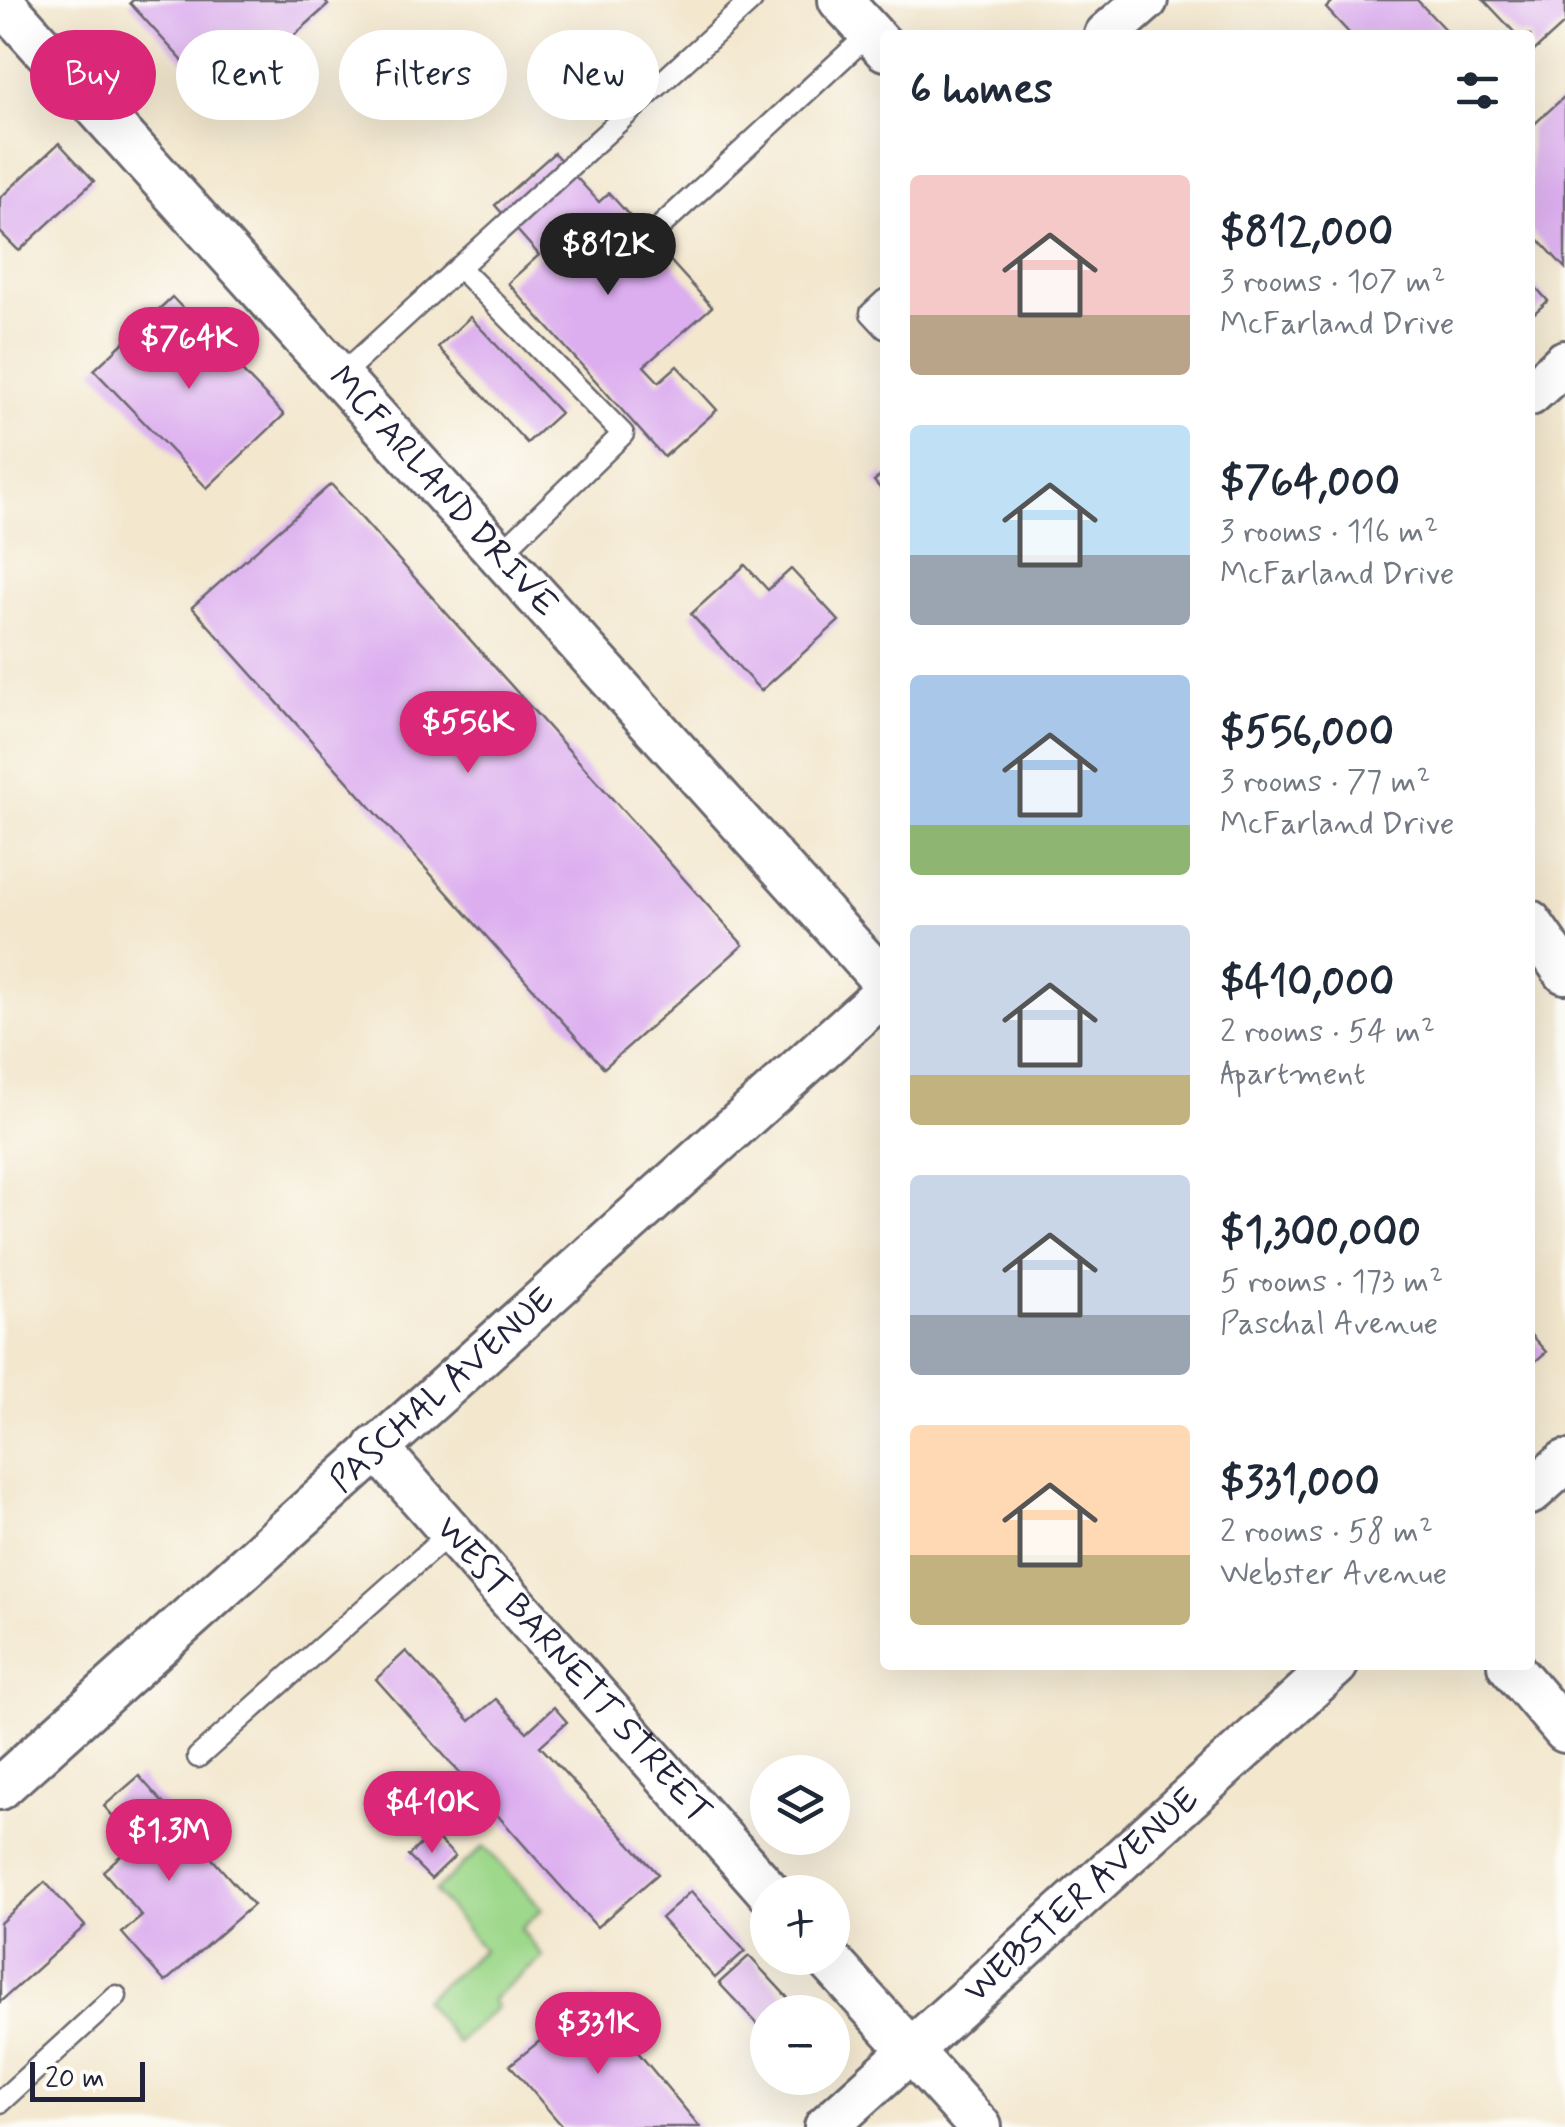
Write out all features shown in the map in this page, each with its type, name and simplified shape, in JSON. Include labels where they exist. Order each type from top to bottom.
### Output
[{"type":"street","name":"MCFARLAND DRIVE","points":[[0,0],[880,977]]},
{"type":"street","points":[[840,0],[878,41]]},
{"type":"street","points":[[1112,30],[1146,0]]},
{"type":"street","points":[[1535,389],[1565,362]]},
{"type":"street","points":[[1535,929],[1565,972]]},
{"type":"street","name":"PASCHAL AVENUE","points":[[0,1788],[880,996]]},
{"type":"street","name":"WEST BARNETT STREET","points":[[376,1447],[755,1875]]},
{"type":"street","points":[[1535,1489],[1565,1462]]},
{"type":"street","name":"WEBSTER AVENUE","points":[[826,2127],[1330,1670]]},
{"type":"street","points":[[1514,1670],[1565,1730]]},
{"type":"street","points":[[842,1975],[980,2127]]},
{"type":"lane","points":[[340,377],[752,0]]},
{"type":"lane","points":[[663,224],[878,41]]},
{"type":"lane","points":[[460,267],[623,434],[499,554]]},
{"type":"lane","points":[[880,304],[871,312],[880,322]]},
{"type":"lane","points":[[198,1757],[451,1532]]},
{"type":"lane","points":[[0,2102],[116,1996]]},
{"type":"green space","points":[[484,1846],[542,1909],[521,1929],[543,1957],[492,2000],[497,2007],[457,2043],[423,2000],[483,1950],[435,1891]]},
{"type":"building","points":[[324,0],[328,5],[300,30],[176,30],[176,54],[130,3]]},
{"type":"building","points":[[1334,0],[1417,0],[1445,30],[1346,30],[1326,8]]},
{"type":"building","points":[[1484,0],[1565,0],[1565,23],[1535,50],[1535,30],[1512,30]]},
{"type":"building","points":[[1565,96],[1565,268],[1535,235],[1535,123]]},
{"type":"building","points":[[59,143],[94,181],[19,251],[0,232],[0,198]]},
{"type":"building","points":[[554,153],[599,202],[609,193],[712,307],[644,366],[659,382],[677,366],[717,410],[664,457],[508,283],[539,255],[495,205]]},
{"type":"building","points":[[1535,287],[1548,301],[1535,313]]},
{"type":"building","points":[[172,297],[284,415],[207,488],[94,370]]},
{"type":"building","points":[[470,317],[560,413],[527,443],[438,347]]},
{"type":"building","points":[[331,484],[743,945],[604,1068],[192,607]]},
{"type":"building","points":[[745,565],[768,590],[791,569],[839,621],[761,691],[691,614]]},
{"type":"building","points":[[1535,1340],[1546,1352],[1535,1362]]},
{"type":"building","points":[[406,1651],[470,1721],[496,1699],[527,1732],[554,1707],[567,1722],[540,1746],[658,1874],[597,1927],[376,1679]]},
{"type":"building","points":[[139,1776],[253,1905],[165,1982],[122,1933],[142,1916],[103,1871],[136,1842],[104,1806]]},
{"type":"building","points":[[432,1833],[455,1856],[431,1879],[408,1856]]},
{"type":"building","points":[[45,1882],[85,1926],[0,2002],[0,1923]]},
{"type":"building","points":[[691,1891],[745,1951],[715,1978],[661,1918]]},
{"type":"building","points":[[749,1956],[750,1975],[767,1975],[785,1995],[750,1995],[750,2016],[719,1983]]},
{"type":"building","points":[[593,1998],[700,2127],[563,2127],[510,2065]]}]
